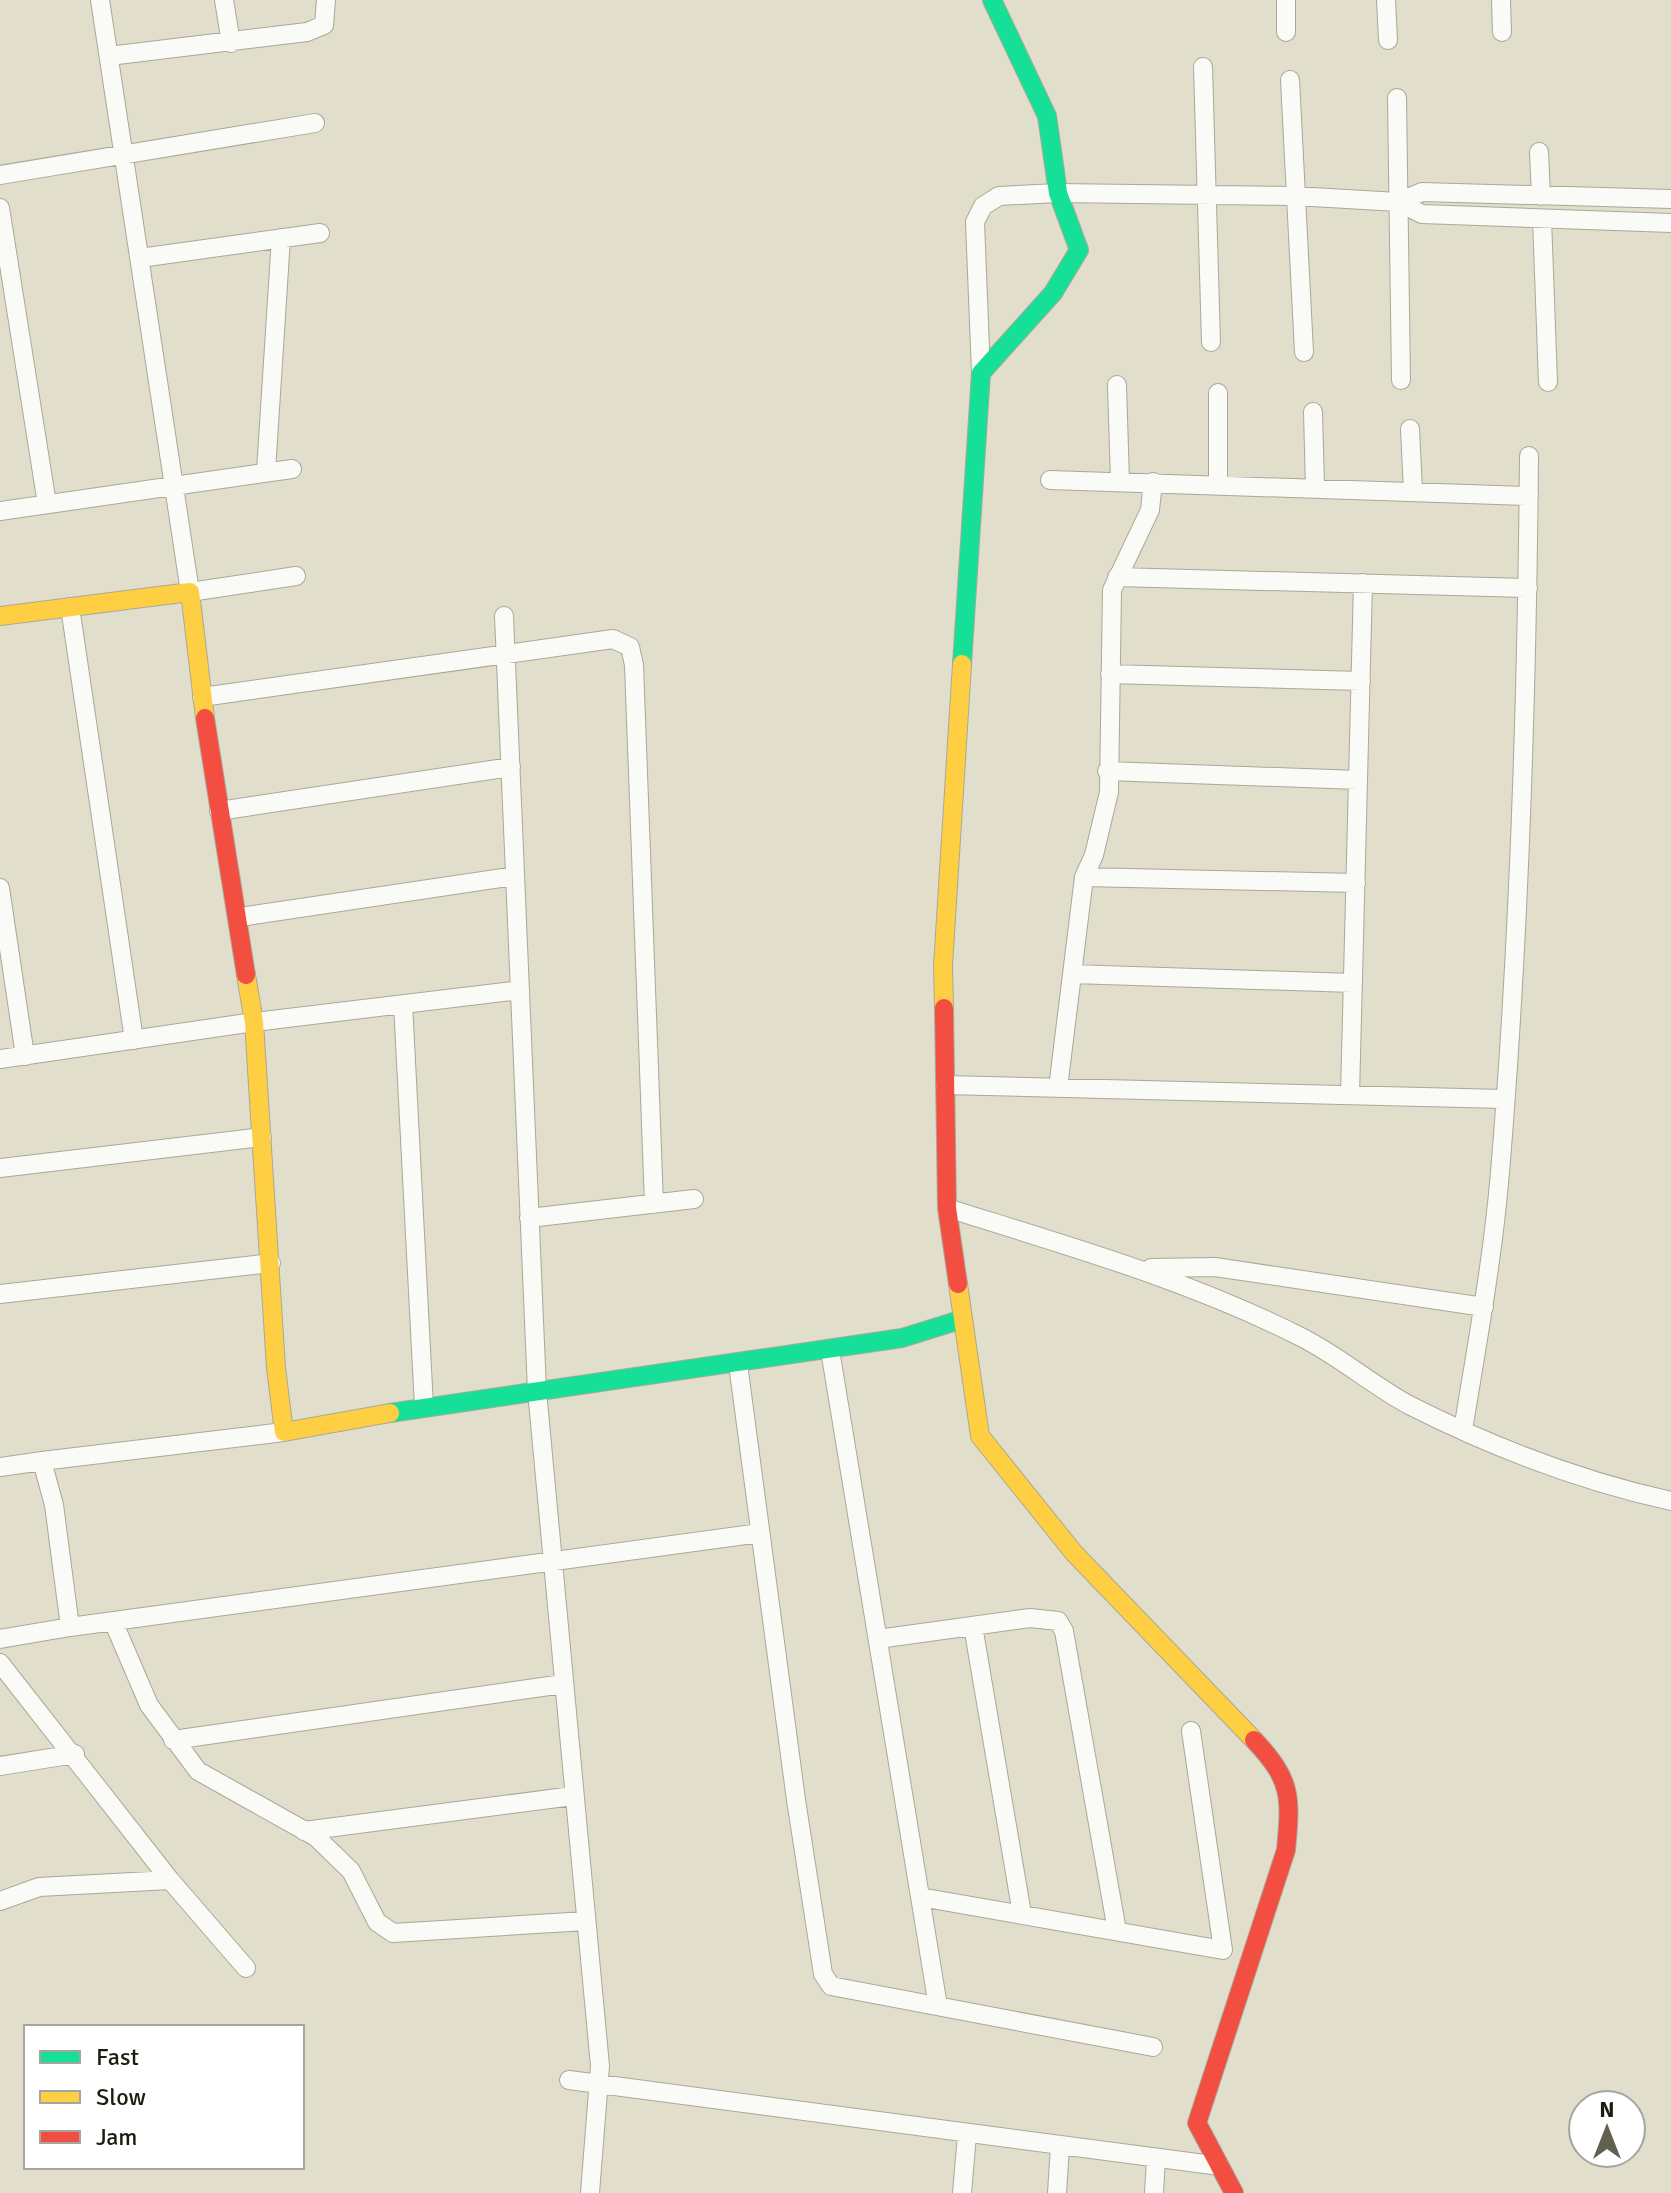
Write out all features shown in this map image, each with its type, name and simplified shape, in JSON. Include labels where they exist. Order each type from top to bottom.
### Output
[{"type":"main road","points":[[992,0],[1047,116],[1058,193],[1079,250],[1053,293],[981,373],[943,966],[947,1208],[980,1436],[1074,1553],[1280,1767],[1290,1810],[1286,1850],[1197,2123],[1234,2193]]},
{"type":"main road","points":[[0,616],[190,592],[202,697],[219,811],[240,917],[254,1022],[276,1368],[284,1432],[424,1407],[830,1350],[902,1338],[963,1319]]},
{"type":"street","points":[[100,0],[190,592],[296,576]]},
{"type":"street","points":[[224,0],[231,43]]},
{"type":"street","points":[[109,56],[307,32],[324,25],[326,0]]},
{"type":"street","points":[[1286,0],[1286,32]]},
{"type":"street","points":[[1386,0],[1388,40]]},
{"type":"street","points":[[1501,0],[1502,32]]},
{"type":"street","points":[[1203,67],[1204,195],[1211,342]]},
{"type":"street","points":[[1290,80],[1304,352]]},
{"type":"street","points":[[1397,98],[1401,380]]},
{"type":"street","points":[[0,175],[315,123]]},
{"type":"street","points":[[1539,152],[1541,196]]},
{"type":"street","points":[[1398,202],[1422,192],[1671,199]]},
{"type":"street","points":[[981,373],[975,222],[978,213],[999,196],[1058,193],[1295,196],[1398,202],[1422,214],[1671,223]]},
{"type":"street","points":[[0,208],[6,279],[47,504]]},
{"type":"street","points":[[1542,219],[1548,382]]},
{"type":"street","points":[[140,258],[320,233]]},
{"type":"street","points":[[266,471],[281,238]]},
{"type":"street","points":[[1117,385],[1120,481]]},
{"type":"street","points":[[1218,393],[1218,484]]},
{"type":"street","points":[[1313,412],[1315,488]]},
{"type":"street","points":[[1410,429],[1413,492]]},
{"type":"street","points":[[1463,1430],[1484,1307],[1500,1173],[1519,902],[1529,456]]},
{"type":"street","points":[[0,511],[292,469]]},
{"type":"street","points":[[1050,480],[1529,496]]},
{"type":"street","points":[[1058,1088],[1084,877],[1102,827],[1109,792],[1112,590],[1150,510],[1153,482]]},
{"type":"street","points":[[1117,577],[1528,588]]},
{"type":"street","points":[[1350,1095],[1363,583]]},
{"type":"street","points":[[70,607],[134,1040]]},
{"type":"street","points":[[504,616],[537,1391],[600,2066],[590,2193]]},
{"type":"street","points":[[202,697],[613,639],[630,647],[634,665],[654,1204]]},
{"type":"street","points":[[1110,674],[1361,681]]},
{"type":"street","points":[[219,811],[511,767]]},
{"type":"street","points":[[1107,771],[1358,780]]},
{"type":"street","points":[[240,917],[515,876]]},
{"type":"street","points":[[1084,877],[1356,883]]},
{"type":"street","points":[[0,888],[25,1056]]},
{"type":"street","points":[[1072,974],[1353,983]]},
{"type":"street","points":[[0,1059],[254,1022],[520,990]]},
{"type":"street","points":[[403,1004],[424,1407]]},
{"type":"street","points":[[945,1085],[1504,1099]]},
{"type":"street","points":[[0,1168],[262,1137]]},
{"type":"street","points":[[529,1218],[694,1199]]},
{"type":"street","points":[[947,1208],[1140,1268],[1224,1301],[1304,1339],[1407,1403],[1463,1430],[1607,1487],[1671,1501]]},
{"type":"street","points":[[0,1294],[271,1263]]},
{"type":"street","points":[[1140,1268],[1215,1267],[1484,1307]]},
{"type":"street","points":[[830,1350],[938,2006]]},
{"type":"street","points":[[738,1364],[823,1974],[831,1986],[1153,2047]]},
{"type":"street","points":[[0,1467],[284,1432]]},
{"type":"street","points":[[42,1461],[54,1505],[70,1627]]},
{"type":"street","points":[[0,1639],[760,1533]]},
{"type":"street","points":[[878,1639],[1045,1618],[1058,1621],[1064,1631],[1117,1931]]},
{"type":"street","points":[[113,1621],[149,1705],[198,1771],[316,1837],[351,1871],[377,1922],[393,1933],[586,1921]]},
{"type":"street","points":[[973,1626],[1022,1914]]},
{"type":"street","points":[[0,1663],[75,1754],[170,1880],[246,1968]]},
{"type":"street","points":[[173,1740],[563,1684]]},
{"type":"street","points":[[920,1897],[1223,1950],[1191,1731]]},
{"type":"street","points":[[0,1766],[75,1754]]},
{"type":"street","points":[[304,1831],[573,1796]]},
{"type":"street","points":[[0,1901],[39,1887],[170,1880]]},
{"type":"street","points":[[569,2080],[967,2135],[1220,2166]]},
{"type":"street","points":[[962,2193],[967,2135]]},
{"type":"street","points":[[1057,2193],[1060,2146]]},
{"type":"street","points":[[1154,2193],[1156,2159]]},
{"type":"traffic: fast","points":[[962,664],[981,373],[1053,293],[1079,250],[1058,193],[1047,116],[992,0]]},
{"type":"traffic: fast","points":[[390,1413],[902,1338],[963,1319]]},
{"type":"traffic: slow","points":[[0,616],[190,592],[205,718]]},
{"type":"traffic: slow","points":[[944,1008],[943,966],[962,664]]},
{"type":"traffic: slow","points":[[246,975],[254,1022],[276,1368],[284,1432],[390,1413]]},
{"type":"traffic: slow","points":[[958,1284],[980,1436],[1074,1553],[1254,1740]]},
{"type":"traffic: jam","points":[[205,718],[246,975]]},
{"type":"traffic: jam","points":[[944,1008],[947,1208],[958,1284]]},
{"type":"traffic: jam","points":[[1234,2193],[1197,2123],[1286,1850],[1286,1790],[1276,1767],[1254,1740]]}]
